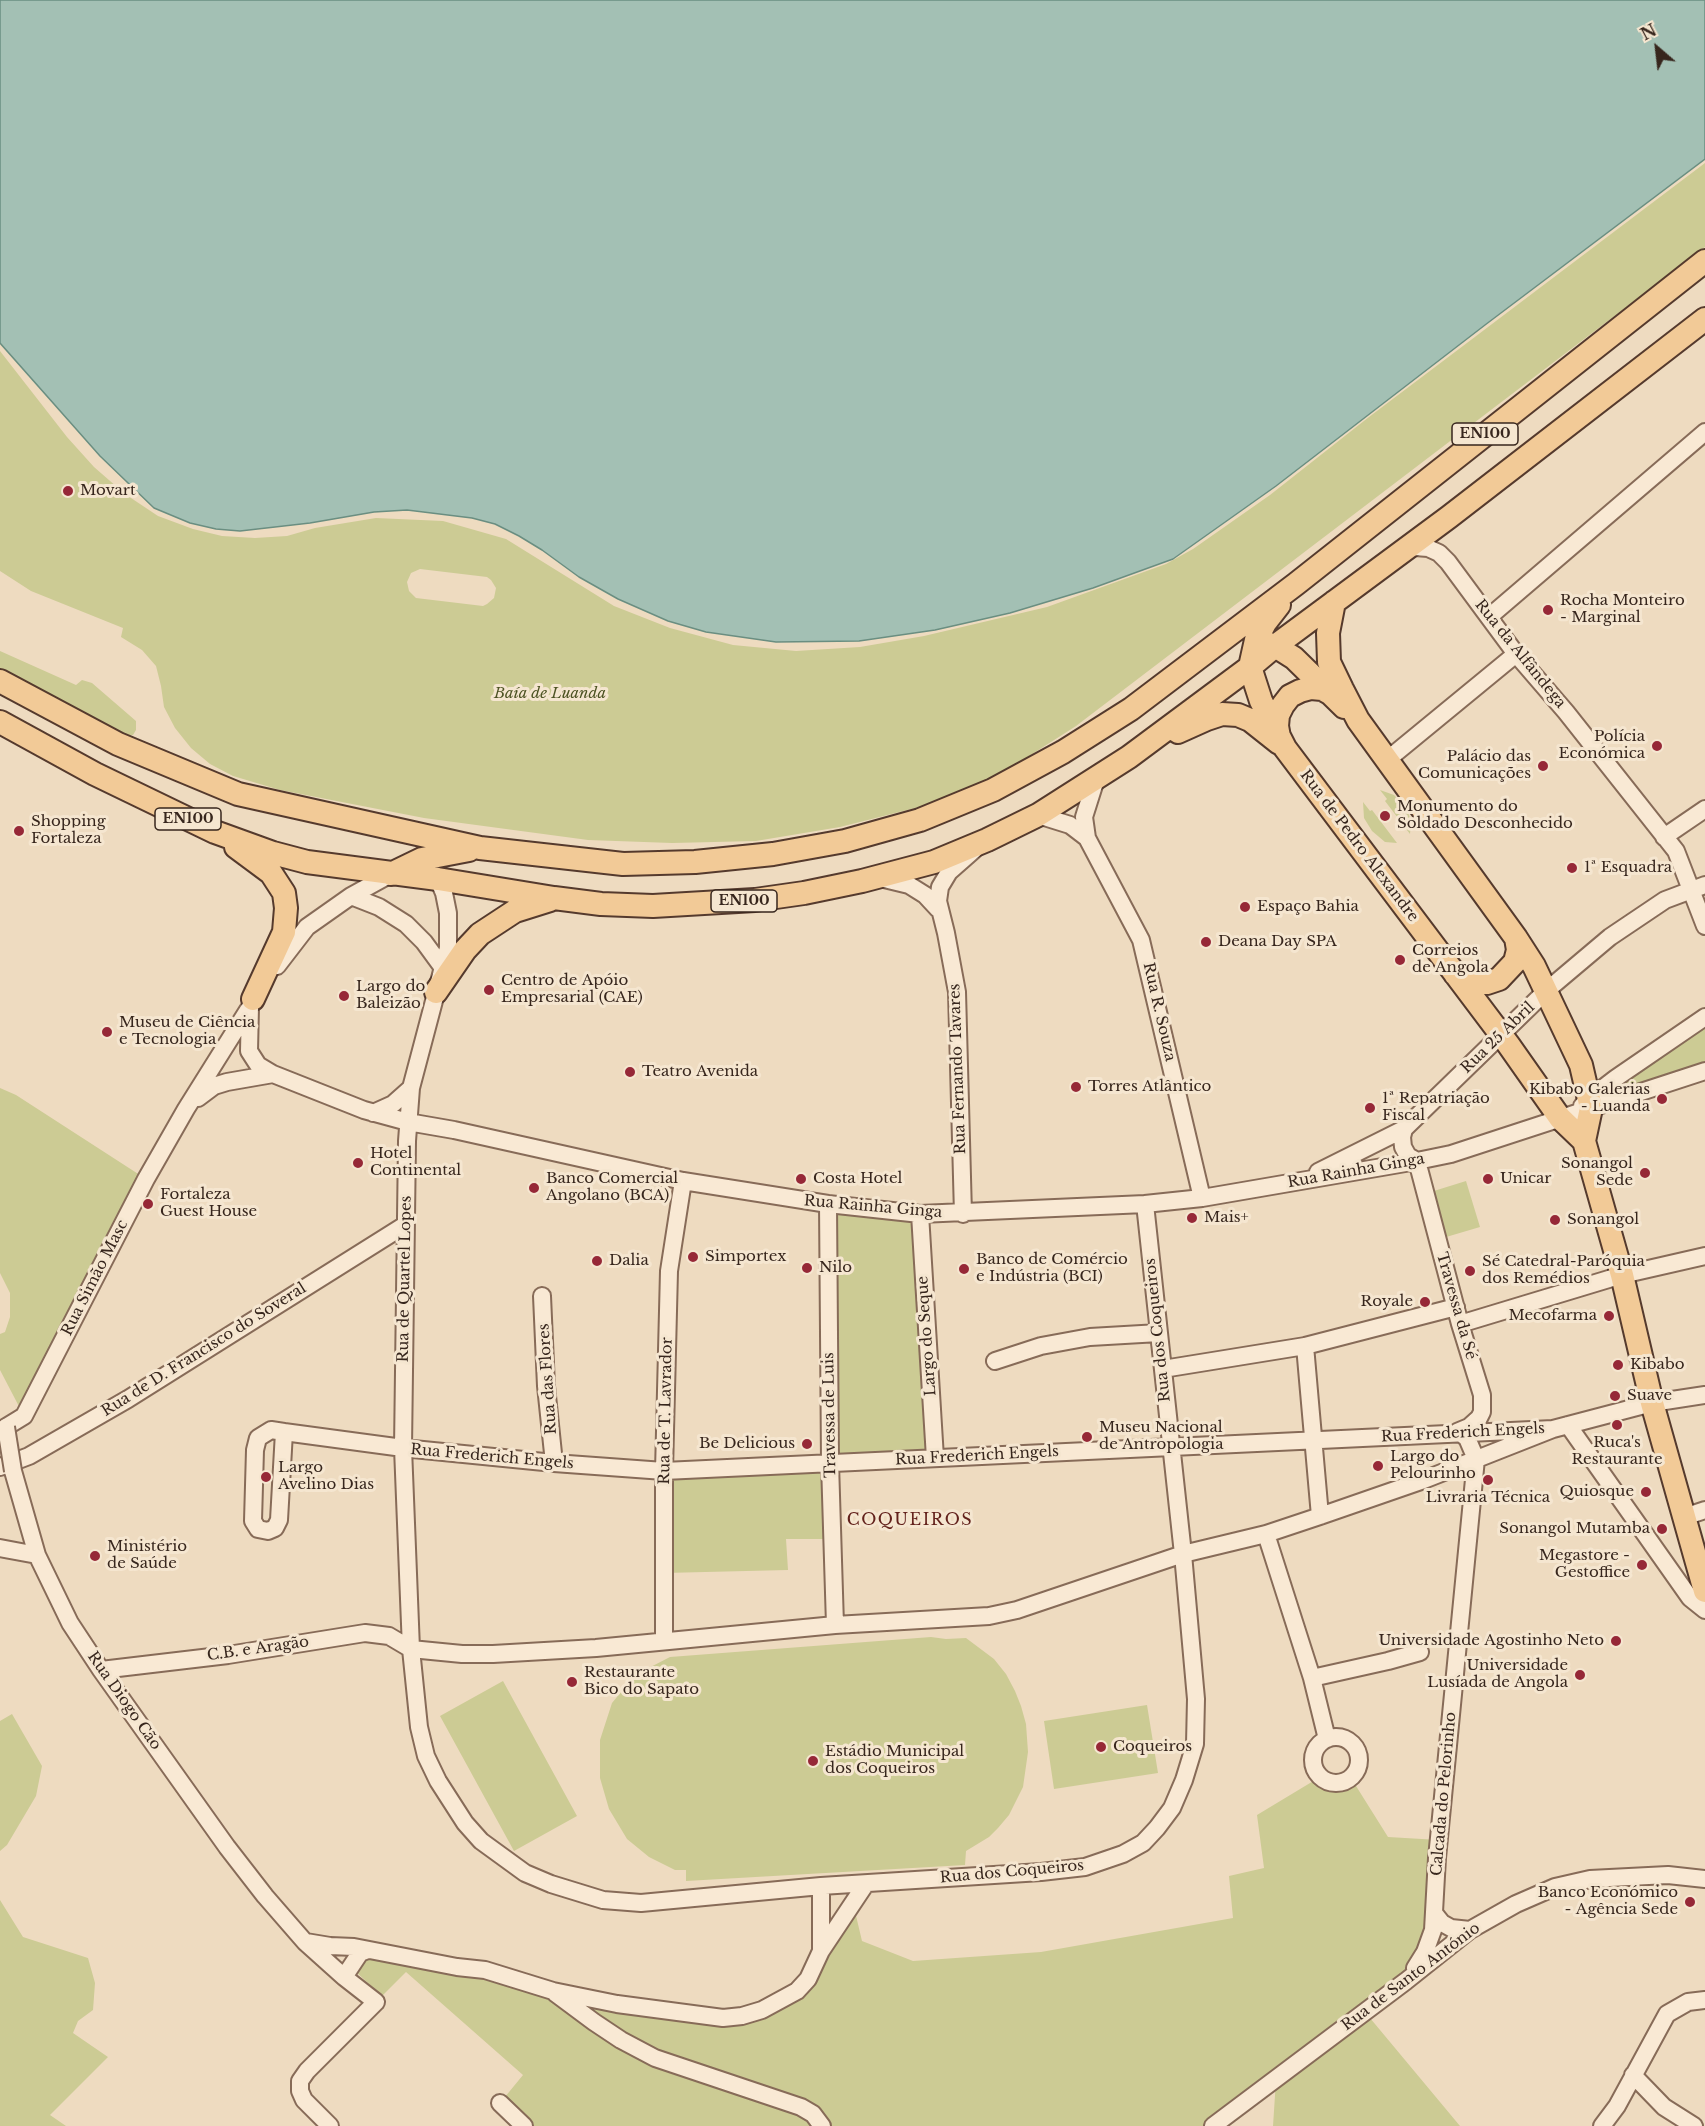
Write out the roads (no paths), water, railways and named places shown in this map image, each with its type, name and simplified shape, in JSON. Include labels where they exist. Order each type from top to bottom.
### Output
[{"type":"main road","name":"EN100","points":[[0,681],[118,744],[238,794],[480,848],[623,864],[694,862],[773,854],[845,841],[920,820],[993,790],[1063,753],[1131,709],[1296,584],[1705,261]]},
{"type":"main road","points":[[1674,285],[1705,272]]},
{"type":"main road","name":"EN100","points":[[0,722],[95,774],[215,832],[273,853],[307,862],[601,904],[653,906],[710,904],[804,893],[877,877],[934,862],[987,840],[1038,815],[1129,758],[1250,667],[1265,643],[1334,602],[1405,550],[1705,320]]},
{"type":"main road","points":[[1265,643],[1265,623],[1296,584]]},
{"type":"main road","points":[[1334,602],[1328,633],[1329,663],[1358,720],[1516,938],[1546,991],[1581,1065],[1580,1109]]},
{"type":"main road","points":[[1172,679],[1219,652],[1238,644],[1265,643],[1294,658],[1358,720]]},
{"type":"main road","points":[[1250,667],[1261,701],[1282,743]]},
{"type":"main road","points":[[1282,743],[1277,726],[1278,715],[1290,696],[1311,688],[1322,689],[1331,694]]},
{"type":"main road","points":[[1129,758],[1198,723],[1222,714],[1238,715],[1250,720],[1282,743]]},
{"type":"main road","name":"Rua de Pedro Alexandre","points":[[1282,743],[1501,1035],[1580,1109],[1584,1142],[1622,1275]]},
{"type":"main road","points":[[372,823],[400,837],[438,879]]},
{"type":"main road","points":[[215,832],[272,873],[284,893],[286,908],[284,932],[251,1003]]},
{"type":"main road","points":[[391,874],[422,859],[480,848]]},
{"type":"main road","points":[[436,992],[465,950],[480,933],[515,911],[554,898]]},
{"type":"main road","points":[[1455,974],[1475,983],[1487,983],[1499,979],[1515,962],[1518,950],[1516,938]]},
{"type":"main road","points":[[1622,1275],[1652,1403],[1695,1514],[1704,1588]]},
{"type":"street","points":[[1489,617],[1705,432]]},
{"type":"street","points":[[1448,562],[1442,539],[1449,517]]},
{"type":"street","points":[[1405,550],[1415,547],[1428,548],[1439,553],[1448,562]]},
{"type":"street","name":"Rua da Alfândega","points":[[1448,562],[1516,654],[1566,712],[1676,851],[1698,887],[1705,926]]},
{"type":"street","points":[[1387,760],[1516,654]]},
{"type":"street","points":[[1087,838],[1084,817],[1096,779]]},
{"type":"street","points":[[1664,837],[1705,809]]},
{"type":"street","points":[[1038,815],[1070,825],[1087,838]]},
{"type":"street","name":"Rua R. Souza","points":[[1087,838],[1129,914],[1146,953],[1202,1198]]},
{"type":"street","points":[[938,909],[938,894],[949,872],[987,840]]},
{"type":"street","points":[[251,1003],[307,927],[351,896],[391,874]]},
{"type":"street","points":[[877,877],[909,885],[925,895],[938,909]]},
{"type":"street","name":"Rua de Quartel Lopes","points":[[411,1649],[403,1448],[408,1122],[411,1088],[448,948],[448,913],[444,893],[438,879]]},
{"type":"street","name":"Rua 25 Abril","points":[[1301,1181],[1404,1129],[1546,991],[1610,937],[1649,909],[1698,887]]},
{"type":"street","points":[[351,896],[379,907],[406,924],[424,942],[443,968]]},
{"type":"street","name":"Rua Fernando Tavares","points":[[938,909],[946,933],[957,992],[963,1214]]},
{"type":"street","name":"Rua Rainha Ginga","points":[[251,1003],[249,1050],[258,1065],[273,1074],[373,1113],[683,1181],[828,1204],[920,1214],[963,1214],[1145,1204],[1202,1198],[1417,1161],[1446,1155],[1580,1109],[1705,1071]]},
{"type":"street","name":"Rua Simão Masc","points":[[6,1427],[24,1416],[137,1197],[186,1109],[251,1003]]},
{"type":"street","points":[[1580,1109],[1705,1017]]},
{"type":"street","points":[[186,1109],[214,1086],[273,1074]]},
{"type":"street","points":[[373,1113],[393,1104],[411,1088]]},
{"type":"street","name":"Travessa da Sé","points":[[1404,1129],[1403,1147],[1408,1156],[1417,1161],[1455,1307],[1482,1395],[1482,1412],[1475,1423],[1455,1434]]},
{"type":"street","name":"Rua de T. Lavrador","points":[[664,1641],[664,1471],[669,1271],[683,1181]]},
{"type":"street","name":"Travessa de Luis","points":[[828,1204],[830,1463],[835,1625]]},
{"type":"street","name":"Rua dos Coqueiros","points":[[411,1649],[419,1727],[426,1756],[438,1782],[465,1823],[481,1841],[525,1873],[550,1884],[603,1900],[641,1903],[821,1886],[1041,1872],[1085,1867],[1124,1854],[1143,1843],[1172,1808],[1180,1789],[1195,1744],[1196,1699],[1183,1554],[1145,1204]]},
{"type":"street","name":"Largo do Seque","points":[[920,1214],[934,1458]]},
{"type":"street","name":"Rua de D. Francisco do Soveral","points":[[6,1469],[128,1399],[405,1225]]},
{"type":"street","points":[[1460,1324],[1622,1275],[1705,1256]]},
{"type":"street","name":"Rua das Flores","points":[[542,1296],[546,1386],[554,1463]]},
{"type":"street","points":[[1162,1369],[1305,1346],[1455,1307]]},
{"type":"street","points":[[995,1361],[1041,1346],[1090,1337],[1159,1333]]},
{"type":"street","points":[[1305,1346],[1320,1516]]},
{"type":"street","name":"Rua Frederich Engels","points":[[284,1432],[403,1448],[664,1471],[1171,1448],[1561,1427],[1652,1403],[1705,1395]]},
{"type":"street","name":"Rua Diogo Cão","points":[[6,1427],[6,1469],[37,1555],[70,1623],[227,1847],[305,1942],[376,2002],[307,2071],[300,2081],[300,2091],[304,2100],[330,2126]]},
{"type":"street","points":[[411,1649],[462,1654],[493,1654],[835,1625],[988,1616],[1017,1610],[1183,1554],[1266,1534],[1421,1482],[1561,1427],[1690,1598],[1705,1610]]},
{"type":"street","points":[[267,1431],[284,1432],[279,1520],[271,1531],[262,1531],[253,1521],[256,1444],[258,1438],[267,1431]]},
{"type":"street","points":[[1455,1434],[1467,1438],[1476,1459]]},
{"type":"street","name":"Calcada do Pelorinho","points":[[1406,1981],[1425,1952],[1432,1930],[1476,1459]]},
{"type":"street","points":[[1266,1534],[1312,1678],[1327,1739]]},
{"type":"street","points":[[0,1548],[37,1555]]},
{"type":"street","name":"C.B. e Aragão","points":[[101,1670],[228,1655],[365,1633],[389,1636],[411,1649]]},
{"type":"street","points":[[1312,1678],[1420,1652]]},
{"type":"street","name":"Rua de Santo António","points":[[1668,1875],[1705,1866]]},
{"type":"street","name":"Rua de Santo António","points":[[1213,2126],[1470,1930],[1516,1904],[1555,1887],[1590,1879],[1668,1875],[1705,1879]]},
{"type":"street","points":[[305,1942],[485,1970],[553,1991],[617,2004],[723,2018],[742,2016],[762,2010],[797,1991],[808,1979],[821,1951],[865,1885]]},
{"type":"street","points":[[821,1886],[821,1951]]},
{"type":"street","points":[[1434,1913],[1442,1923],[1451,1928],[1470,1930]]},
{"type":"street","points":[[344,1977],[360,1953],[368,1950]]},
{"type":"street","points":[[553,1991],[621,2040],[655,2058],[801,2107],[813,2114],[822,2126]]},
{"type":"street","points":[[1602,2126],[1617,2106],[1667,2014],[1688,2002],[1705,2000]]},
{"type":"street","points":[[1633,2075],[1664,2107],[1694,2126]]},
{"type":"street","points":[[500,2103],[524,2126]]},
{"type":"place","name":"Movart","points":[[68,491]]},
{"type":"place","name":"Rocha Monteiro - Marginal","points":[[1548,610]]},
{"type":"place","name":"Polícia Económica","points":[[1657,746]]},
{"type":"place","name":"Palácio das Comunicações","points":[[1543,766]]},
{"type":"place","name":"Monumento do Soldado Desconhecido","points":[[1385,816]]},
{"type":"place","name":"Shopping Fortaleza","points":[[19,831]]},
{"type":"place","name":"1ª Esquadra","points":[[1572,868]]},
{"type":"place","name":"Espaço Bahia","points":[[1245,907]]},
{"type":"place","name":"Deana Day SPA","points":[[1206,942]]},
{"type":"place","name":"Correios de Angola","points":[[1400,960]]},
{"type":"place","name":"Centro de Apóio Empresarial (CAE)","points":[[489,990]]},
{"type":"place","name":"Largo do Baleizão","points":[[344,996]]},
{"type":"place","name":"Museu de Ciência e Tecnologia","points":[[107,1032]]},
{"type":"place","name":"Teatro Avenida","points":[[630,1072]]},
{"type":"place","name":"Torres Atlântico","points":[[1076,1087]]},
{"type":"place","name":"Kibabo Galerias - Luanda","points":[[1662,1099]]},
{"type":"place","name":"1ª Repatriação Fiscal","points":[[1370,1108]]},
{"type":"place","name":"Hotel Continental","points":[[358,1163]]},
{"type":"place","name":"Sonangol Sede","points":[[1645,1173]]},
{"type":"place","name":"Costa Hotel","points":[[801,1179]]},
{"type":"place","name":"Unicar","points":[[1488,1179]]},
{"type":"place","name":"Banco Comercial Angolano (BCA)","points":[[534,1188]]},
{"type":"place","name":"Fortaleza Guest House","points":[[148,1204]]},
{"type":"place","name":"Mais+","points":[[1192,1218]]},
{"type":"place","name":"Sonangol","points":[[1555,1220]]},
{"type":"place","name":"Simportex","points":[[693,1257]]},
{"type":"place","name":"Dalia","points":[[597,1261]]},
{"type":"place","name":"Nilo","points":[[807,1268]]},
{"type":"place","name":"Banco de Comércio e Indústria (BCI)","points":[[964,1269]]},
{"type":"place","name":"Sé Catedral-Paróquia dos Remédios","points":[[1470,1271]]},
{"type":"place","name":"Royale","points":[[1425,1302]]},
{"type":"place","name":"Mecofarma","points":[[1609,1316]]},
{"type":"place","name":"Kibabo","points":[[1618,1365]]},
{"type":"place","name":"Suave","points":[[1615,1396]]},
{"type":"place","name":"Ruca's Restaurante","points":[[1617,1425]]},
{"type":"place","name":"Museu Nacional de Antropologia","points":[[1087,1437]]},
{"type":"place","name":"Be Delicious","points":[[807,1444]]},
{"type":"place","name":"Largo do Pelourinho","points":[[1378,1466]]},
{"type":"place","name":"Largo Avelino Dias","points":[[266,1477]]},
{"type":"place","name":"Livraria Técnica","points":[[1488,1480]]},
{"type":"place","name":"Quiosque","points":[[1646,1492]]},
{"type":"place","name":"Sonangol Mutamba","points":[[1662,1529]]},
{"type":"place","name":"Ministério de Saúde","points":[[95,1556]]},
{"type":"place","name":"Megastore - Gestoffice","points":[[1642,1565]]},
{"type":"place","name":"Universidade Agostinho Neto","points":[[1616,1641]]},
{"type":"place","name":"Universidade Lusíada de Angola","points":[[1580,1675]]},
{"type":"place","name":"Restaurante Bico do Sapato","points":[[572,1682]]},
{"type":"place","name":"Coqueiros","points":[[1101,1747]]},
{"type":"place","name":"Estádio Municipal dos Coqueiros","points":[[813,1761]]},
{"type":"place","name":"Banco Económico - Agência Sede","points":[[1690,1902]]},
{"type":"district","name":"COQUEIROS","points":[[910,1520]]},
{"type":"park label","name":"Baía de Luanda","points":[[550,694]]}]
